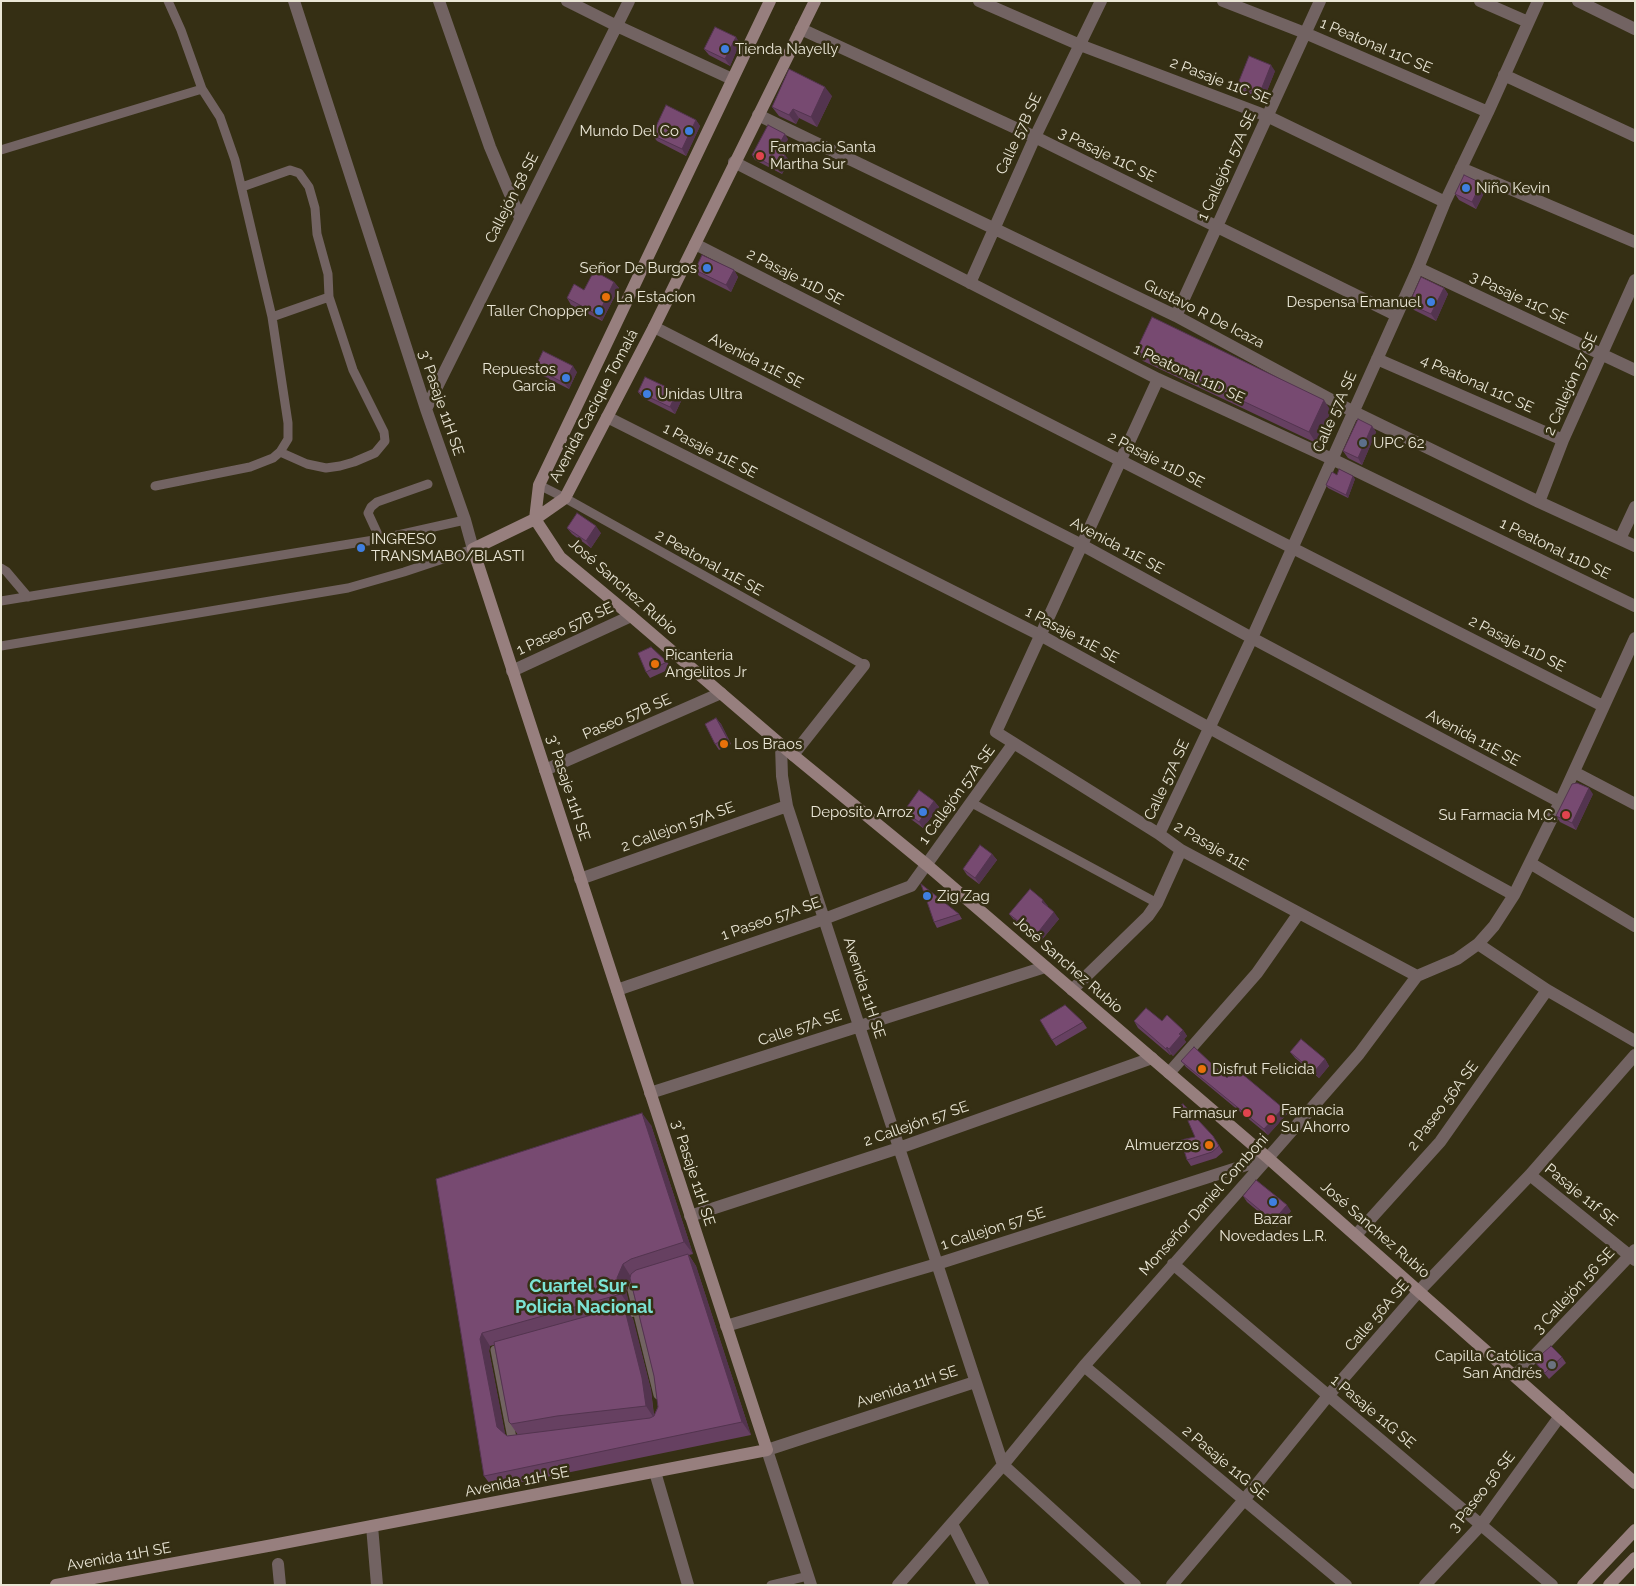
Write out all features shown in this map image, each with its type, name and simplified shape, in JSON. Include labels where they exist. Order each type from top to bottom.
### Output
[{"type":"main road","name":"Avenida Cacique Tomalá","points":[[535,519],[539,485],[770,1]]},
{"type":"main road","name":"Avenida Cacique Tomalá","points":[[535,519],[564,498],[654,327],[815,1]]},
{"type":"main road","points":[[473,549],[535,519]]},
{"type":"main road","name":"José Sanchez Rubio","points":[[535,519],[560,557],[632,616],[781,745],[927,865],[1152,1058],[1356,1235],[1635,1483]]},
{"type":"main road","name":"3° Pasaje 11H SE","points":[[473,549],[690,1216],[700,1258],[726,1326],[767,1450]]},
{"type":"main road","name":"Avenida 11H SE","points":[[56,1585],[767,1450]]},
{"type":"main road","points":[[1583,1585],[1635,1530]]},
{"type":"main road","points":[[1609,1585],[1635,1558]]},
{"type":"main road","points":[[1623,1571],[1635,1576]]},
{"type":"street","name":"3° Pasaje 11H SE","points":[[294,1],[473,549]]},
{"type":"street","points":[[439,1],[490,147],[520,218]]},
{"type":"street","points":[[567,1],[732,79]]},
{"type":"street","name":"Callejón 58 SE","points":[[426,409],[629,1]]},
{"type":"street","name":"2 Pasaje 11C SE","points":[[979,1],[1080,45],[1267,116],[1445,202]]},
{"type":"street","name":"Calle 57B SE","points":[[970,283],[1035,137],[1101,1]]},
{"type":"street","name":"1 Peatonal 11C SE","points":[[1223,1],[1305,33],[1488,112]]},
{"type":"street","name":"1 Callejón 57A SE","points":[[1176,316],[1320,1]]},
{"type":"street","points":[[1480,1],[1528,22]]},
{"type":"street","name":"Calle 57A SE","points":[[1159,834],[1252,638],[1418,268],[1445,202],[1538,1]]},
{"type":"street","points":[[1578,1],[1635,29]]},
{"type":"street","name":"3 Pasaje 11C SE","points":[[801,29],[1035,137],[1396,315]]},
{"type":"street","points":[[1504,75],[1635,136]]},
{"type":"street","name":"Gustavo R De Icaza","points":[[758,115],[1176,316],[1354,412],[1539,502],[1635,546]]},
{"type":"street","name":"1 Peatonal 11D SE","points":[[734,162],[1158,379],[1332,459],[1635,606]]},
{"type":"street","points":[[1461,168],[1635,242]]},
{"type":"street","name":"2 Pasaje 11D SE","points":[[695,244],[1603,706]]},
{"type":"street","name":"3 Pasaje 11C SE","points":[[1418,268],[1635,370]]},
{"type":"street","name":"2 Callejón 57 SE","points":[[1539,502],[1563,440],[1635,280]]},
{"type":"street","name":"Avenida 11E SE","points":[[654,327],[1082,545],[1560,802]]},
{"type":"street","name":"4 Peatonal 11C SE","points":[[1377,359],[1563,440]]},
{"type":"street","name":"1 Callejón 57A SE","points":[[996,732],[1158,379]]},
{"type":"street","name":"1 Pasaje 11E SE","points":[[607,417],[1040,635],[1514,895]]},
{"type":"street","points":[[1620,539],[1635,507]]},
{"type":"street","name":"1 Paseo 57B SE","points":[[512,671],[632,616]]},
{"type":"street","name":"Monseñor Daniel Comboni","points":[[898,1585],[1003,1465],[1084,1366],[1359,1054],[1418,976],[1457,959],[1478,944],[1494,926],[1514,895],[1560,802],[1635,638]]},
{"type":"street","points":[[793,755],[864,665]]},
{"type":"street","name":"Paseo 57B SE","points":[[545,770],[721,693]]},
{"type":"street","name":"2 Pasaje 11E","points":[[996,732],[1159,834],[1181,850],[1418,976]]},
{"type":"street","name":"1 Callejón 57A SE","points":[[927,865],[1013,744]]},
{"type":"street","name":"Avenida 11H SE","points":[[781,745],[782,776],[787,806],[1003,1465],[1135,1585]]},
{"type":"street","points":[[1574,772],[1635,804]]},
{"type":"street","name":"2 Callejon 57A SE","points":[[580,879],[787,806]]},
{"type":"street","points":[[1072,990],[1148,916],[1157,903],[1181,850]]},
{"type":"street","points":[[1530,863],[1635,926]]},
{"type":"street","name":"1 Paseo 57A SE","points":[[616,990],[911,886],[927,865]]},
{"type":"street","points":[[1168,1073],[1257,973],[1299,913]]},
{"type":"street","points":[[1478,944],[1547,990],[1635,1041]]},
{"type":"street","name":"Calle 57A SE","points":[[650,1093],[1045,967]]},
{"type":"street","name":"2 Paseo 56A SE","points":[[1356,1235],[1440,1142],[1547,990]]},
{"type":"street","name":"Calle 56A SE","points":[[1172,1585],[1328,1396],[1420,1292],[1530,1175],[1635,1055]]},
{"type":"street","name":"2 Callejón 57 SE","points":[[690,1216],[899,1148],[1152,1058]]},
{"type":"street","name":"1 Callejon 57 SE","points":[[726,1326],[937,1264],[1268,1158]]},
{"type":"street","name":"Pasaje 11f SE","points":[[1530,1175],[1633,1255]]},
{"type":"street","name":"3 Callejón 56 SE","points":[[1515,1376],[1633,1255]]},
{"type":"street","name":"1 Pasaje 11G SE","points":[[1173,1264],[1552,1585]]},
{"type":"street","name":"2 Pasaje 11G SE","points":[[1084,1366],[1346,1585]]},
{"type":"street","name":"Avenida 11H SE","points":[[767,1450],[975,1382]]},
{"type":"street","name":"3 Paseo 56 SE","points":[[1425,1585],[1481,1525],[1560,1416]]},
{"type":"street","name":"3° Pasaje 11H SE","points":[[767,1450],[809,1580]]},
{"type":"street","points":[[655,1472],[688,1585]]},
{"type":"street","points":[[952,1524],[983,1585]]},
{"type":"street","points":[[372,1526],[377,1585]]},
{"type":"street","points":[[278,1564],[280,1585]]},
{"type":"lane","points":[[154,486],[250,467],[273,458],[280,452],[288,439],[288,424],[272,317],[235,160],[220,117],[202,89],[181,30],[168,1]]},
{"type":"lane","points":[[1,150],[202,89]]},
{"type":"lane","points":[[242,186],[290,170],[299,173],[309,187],[315,208],[317,234],[328,274],[329,297],[353,370],[384,432],[385,441],[376,453],[354,462],[326,468],[307,464],[280,452]]},
{"type":"lane","points":[[272,317],[329,297]]},
{"type":"lane","points":[[380,539],[368,513],[371,507],[377,502],[428,484]]},
{"type":"lane","name":"2 Peatonal 11E SE","points":[[539,485],[864,665]]},
{"type":"lane","points":[[1,601],[380,539],[465,520]]},
{"type":"lane","points":[[1,646],[348,588],[473,549]]},
{"type":"lane","points":[[1,568],[6,571],[28,597]]},
{"type":"lane","points":[[972,803],[1157,903]]},
{"type":"lane","points":[[648,1275],[635,1282],[632,1290],[657,1389],[659,1405]]},
{"type":"lane","points":[[609,1319],[637,1311]]},
{"type":"lane","points":[[514,1345],[495,1350],[512,1438],[518,1444],[526,1442]]},
{"type":"lane","points":[[771,1585],[809,1580]]},
{"type":"building","name":"Tienda Nayelly","points":[[715,27],[736,37],[725,59],[704,49]]},
{"type":"building","points":[[1249,56],[1271,65],[1259,95],[1237,86]]},
{"type":"building","points":[[789,69],[825,87],[811,117],[793,109],[789,115],[772,107]]},
{"type":"building","points":[[666,105],[696,120],[682,149],[652,135]]},
{"type":"building","points":[[768,125],[785,134],[776,150],[785,155],[778,169],[752,155]]},
{"type":"building","points":[[1464,175],[1481,183],[1472,202],[1455,194]]},
{"type":"building","points":[[702,255],[734,270],[726,285],[695,270]]},
{"type":"building","points":[[594,271],[614,282],[598,315],[567,298],[574,284],[584,290]]},
{"type":"building","name":"Despensa Emanuel","points":[[1421,277],[1444,288],[1431,314],[1409,304]]},
{"type":"building","points":[[1152,317],[1324,400],[1309,432],[1136,351]]},
{"type":"building","points":[[543,351],[573,366],[564,383],[535,368]]},
{"type":"building","points":[[645,377],[677,392],[670,407],[638,392]]},
{"type":"building","points":[[1358,419],[1372,426],[1358,458],[1343,451]]},
{"type":"building","points":[[1339,469],[1353,476],[1346,495],[1326,485],[1332,472],[1337,475]]},
{"type":"building","points":[[577,513],[596,526],[586,541],[567,528]]},
{"type":"building","points":[[651,647],[667,662],[646,672],[638,653]]},
{"type":"building","points":[[716,718],[727,738],[715,744],[705,724]]},
{"type":"building","points":[[1577,783],[1589,788],[1572,823],[1556,816],[1572,784]]},
{"type":"building","points":[[919,790],[934,801],[919,822],[904,811]]},
{"type":"building","points":[[980,845],[992,854],[975,878],[963,869]]},
{"type":"building","points":[[921,884],[959,914],[934,922]]},
{"type":"building","points":[[1030,889],[1054,912],[1036,935],[1009,914]]},
{"type":"building","points":[[1065,1005],[1083,1022],[1052,1040],[1040,1020]]},
{"type":"building","points":[[1146,1008],[1162,1021],[1167,1015],[1183,1030],[1169,1049],[1167,1047],[1166,1049],[1134,1021]]},
{"type":"building","points":[[1301,1039],[1325,1059],[1314,1072],[1290,1052]]},
{"type":"building","points":[[1194,1047],[1227,1078],[1235,1068],[1283,1108],[1264,1129],[1181,1061]]},
{"type":"building","points":[[1183,1104],[1213,1136],[1219,1146],[1212,1152],[1187,1160],[1181,1140],[1195,1137],[1181,1105]]},
{"type":"building","points":[[642,1113],[684,1242],[631,1259],[623,1264],[617,1278],[621,1294],[482,1333],[480,1339],[497,1427],[507,1436],[654,1416],[658,1407],[654,1376],[630,1278],[631,1274],[636,1270],[688,1254],[742,1422],[484,1476],[436,1179]]},
{"type":"building","points":[[1256,1180],[1287,1205],[1273,1221],[1243,1196]]},
{"type":"building","points":[[624,1306],[642,1378],[646,1406],[557,1416],[511,1424],[509,1422],[494,1342]]},
{"type":"building","points":[[1551,1346],[1562,1357],[1545,1373],[1534,1361]]},
{"type":"place","name":"Tienda Nayelly","points":[[725,49]]},
{"type":"place","name":"Mundo Del Co","points":[[689,131]]},
{"type":"place","name":"Farmacia Santa Martha Sur","points":[[760,156]]},
{"type":"place","name":"Niño Kevin","points":[[1466,188]]},
{"type":"place","name":"Señor De Burgos","points":[[707,268]]},
{"type":"place","name":"La Estacion","points":[[606,297]]},
{"type":"place","name":"Despensa Emanuel","points":[[1431,302]]},
{"type":"place","name":"Taller Chopper","points":[[599,311]]},
{"type":"place","name":"Repuestos Garcia","points":[[566,378]]},
{"type":"place","name":"Unidas Ultra","points":[[647,394]]},
{"type":"place","name":"UPC 62","points":[[1363,443]]},
{"type":"place","name":"INGRESO TRANSMABO/BLASTI","points":[[361,548]]},
{"type":"place","name":"Picanteria Angelitos Jr","points":[[655,664]]},
{"type":"place","name":"Los Braos","points":[[724,744]]},
{"type":"place","name":"Deposito Arroz","points":[[923,812]]},
{"type":"place","name":"Su Farmacia M.C.","points":[[1566,815]]},
{"type":"place","name":"Zig Zag","points":[[927,896]]},
{"type":"place","name":"Disfrut Felicida","points":[[1202,1069]]},
{"type":"place","name":"Farmasur","points":[[1247,1113]]},
{"type":"place","name":"Farmacia Su Ahorro","points":[[1271,1119]]},
{"type":"place","name":"Almuerzos","points":[[1209,1145]]},
{"type":"place","name":"Bazar Novedades L.R.","points":[[1273,1202]]},
{"type":"place","name":"Capilla Católica San Andrés","points":[[1552,1365]]},
{"type":"district","name":"Cuartel Sur - Policia Nacional","points":[[584,1297]]}]
